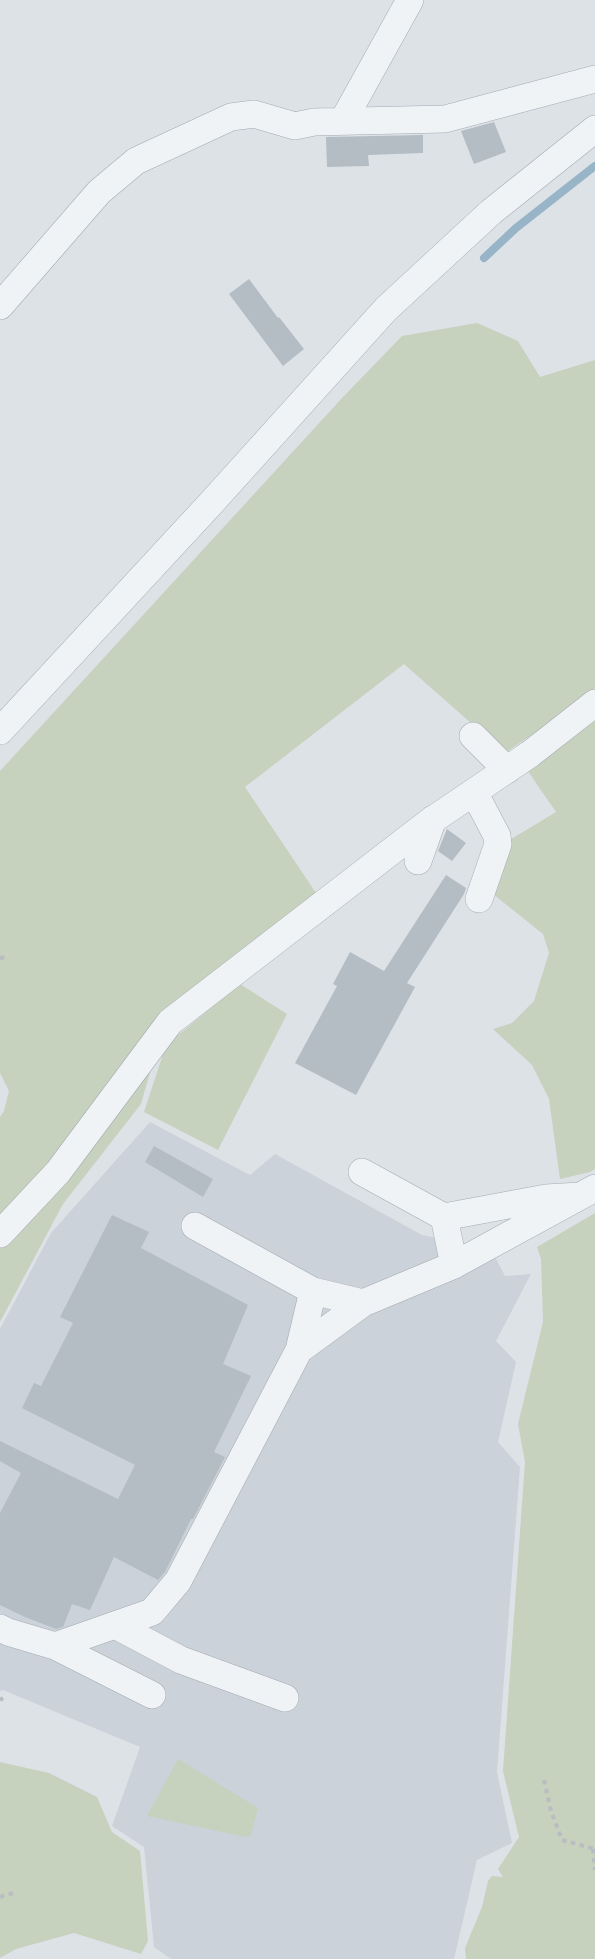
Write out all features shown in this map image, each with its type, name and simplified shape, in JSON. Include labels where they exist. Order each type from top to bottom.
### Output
[{"type":"street","points":[[343,121],[410,0]]},
{"type":"street","points":[[0,306],[99,192],[136,161],[231,117],[254,114],[295,126],[314,122],[445,119],[595,79]]},
{"type":"street","points":[[0,731],[386,309],[491,212],[595,129]]},
{"type":"street","points":[[0,1234],[58,1172],[170,1022],[433,819],[530,754],[595,703]]},
{"type":"street","points":[[473,736],[507,770]]},
{"type":"street","points":[[474,792],[497,836],[498,844],[479,899]]},
{"type":"street","points":[[418,861],[433,819]]},
{"type":"street","points":[[165,1065],[170,1022]]},
{"type":"street","points":[[362,1172],[444,1217],[546,1197],[588,1192]]},
{"type":"street","points":[[299,1350],[363,1303],[454,1265],[588,1192]]},
{"type":"street","points":[[444,1217],[454,1265]]},
{"type":"street","points":[[195,1226],[313,1291],[363,1303]]},
{"type":"street","points":[[55,1646],[152,1612],[178,1581],[299,1350],[313,1291]]},
{"type":"street","points":[[115,1625],[181,1660],[285,1698]]},
{"type":"street","points":[[0,1628],[55,1646],[152,1695]]},
{"type":"path","points":[[0,958],[6,957]]},
{"type":"path","points":[[544,1780],[551,1811],[562,1840],[594,1849],[595,1869]]},
{"type":"path","points":[[0,1897],[16,1892]]},
{"type":"shaded area","points":[[150,1122],[250,1175],[275,1154],[422,1235],[466,1244],[484,1236],[505,1276],[531,1274],[496,1341],[516,1362],[498,1442],[520,1467],[497,1772],[512,1843],[477,1860],[454,1959],[171,1959],[154,1947],[144,1847],[112,1826],[140,1747],[3,1690],[0,1691],[0,1329],[51,1233]]},
{"type":"green space","points":[[477,323],[518,341],[540,377],[595,360],[595,692],[505,753],[404,664],[245,787],[318,896],[152,1026],[75,1138],[0,1222],[0,1117],[4,1111],[9,1091],[0,1073],[0,771],[343,397],[402,336]]},
{"type":"green space","points":[[595,713],[595,1169],[560,1179],[549,1099],[532,1065],[493,1029],[512,1023],[534,1001],[549,953],[543,934],[488,890],[503,844],[556,812],[525,767]]},
{"type":"green space","points":[[240,984],[287,1014],[218,1150],[144,1112],[166,1045]]},
{"type":"green space","points":[[157,1048],[141,1104],[63,1204],[0,1322],[0,1244]]},
{"type":"green space","points":[[595,1213],[595,1959],[466,1959],[465,1948],[482,1907],[488,1881],[492,1876],[503,1877],[498,1869],[519,1837],[503,1771],[525,1462],[518,1424],[543,1322],[541,1259],[537,1247]]},
{"type":"green space","points":[[178,1759],[258,1808],[251,1835],[246,1837],[147,1816]]},
{"type":"green space","points":[[0,1762],[49,1773],[97,1797],[112,1832],[140,1851],[148,1941],[141,1954],[74,1933],[16,1949],[0,1958]]},
{"type":"building","points":[[494,122],[506,152],[474,164],[461,131]]},
{"type":"building","points":[[423,135],[423,153],[368,155],[369,166],[327,167],[326,137]]},
{"type":"building","points":[[249,279],[304,349],[283,366],[229,294]]},
{"type":"building","points":[[447,829],[466,843],[452,861],[438,851]]},
{"type":"building","points":[[446,875],[466,888],[464,894],[407,983],[415,987],[356,1095],[295,1063],[337,986],[333,984],[350,952],[384,971]]},
{"type":"building","points":[[154,1146],[213,1179],[203,1197],[145,1162]]},
{"type":"building","points":[[112,1215],[149,1232],[141,1248],[248,1305],[223,1364],[251,1376],[214,1452],[225,1457],[165,1572],[158,1580],[114,1557],[90,1610],[72,1604],[63,1627],[56,1629],[0,1605],[0,1513],[21,1473],[0,1461],[0,1441],[118,1499],[135,1465],[22,1408],[34,1383],[41,1386],[73,1323],[60,1317]]},
{"type":"waterway","points":[[484,258],[516,228],[595,166]]}]
